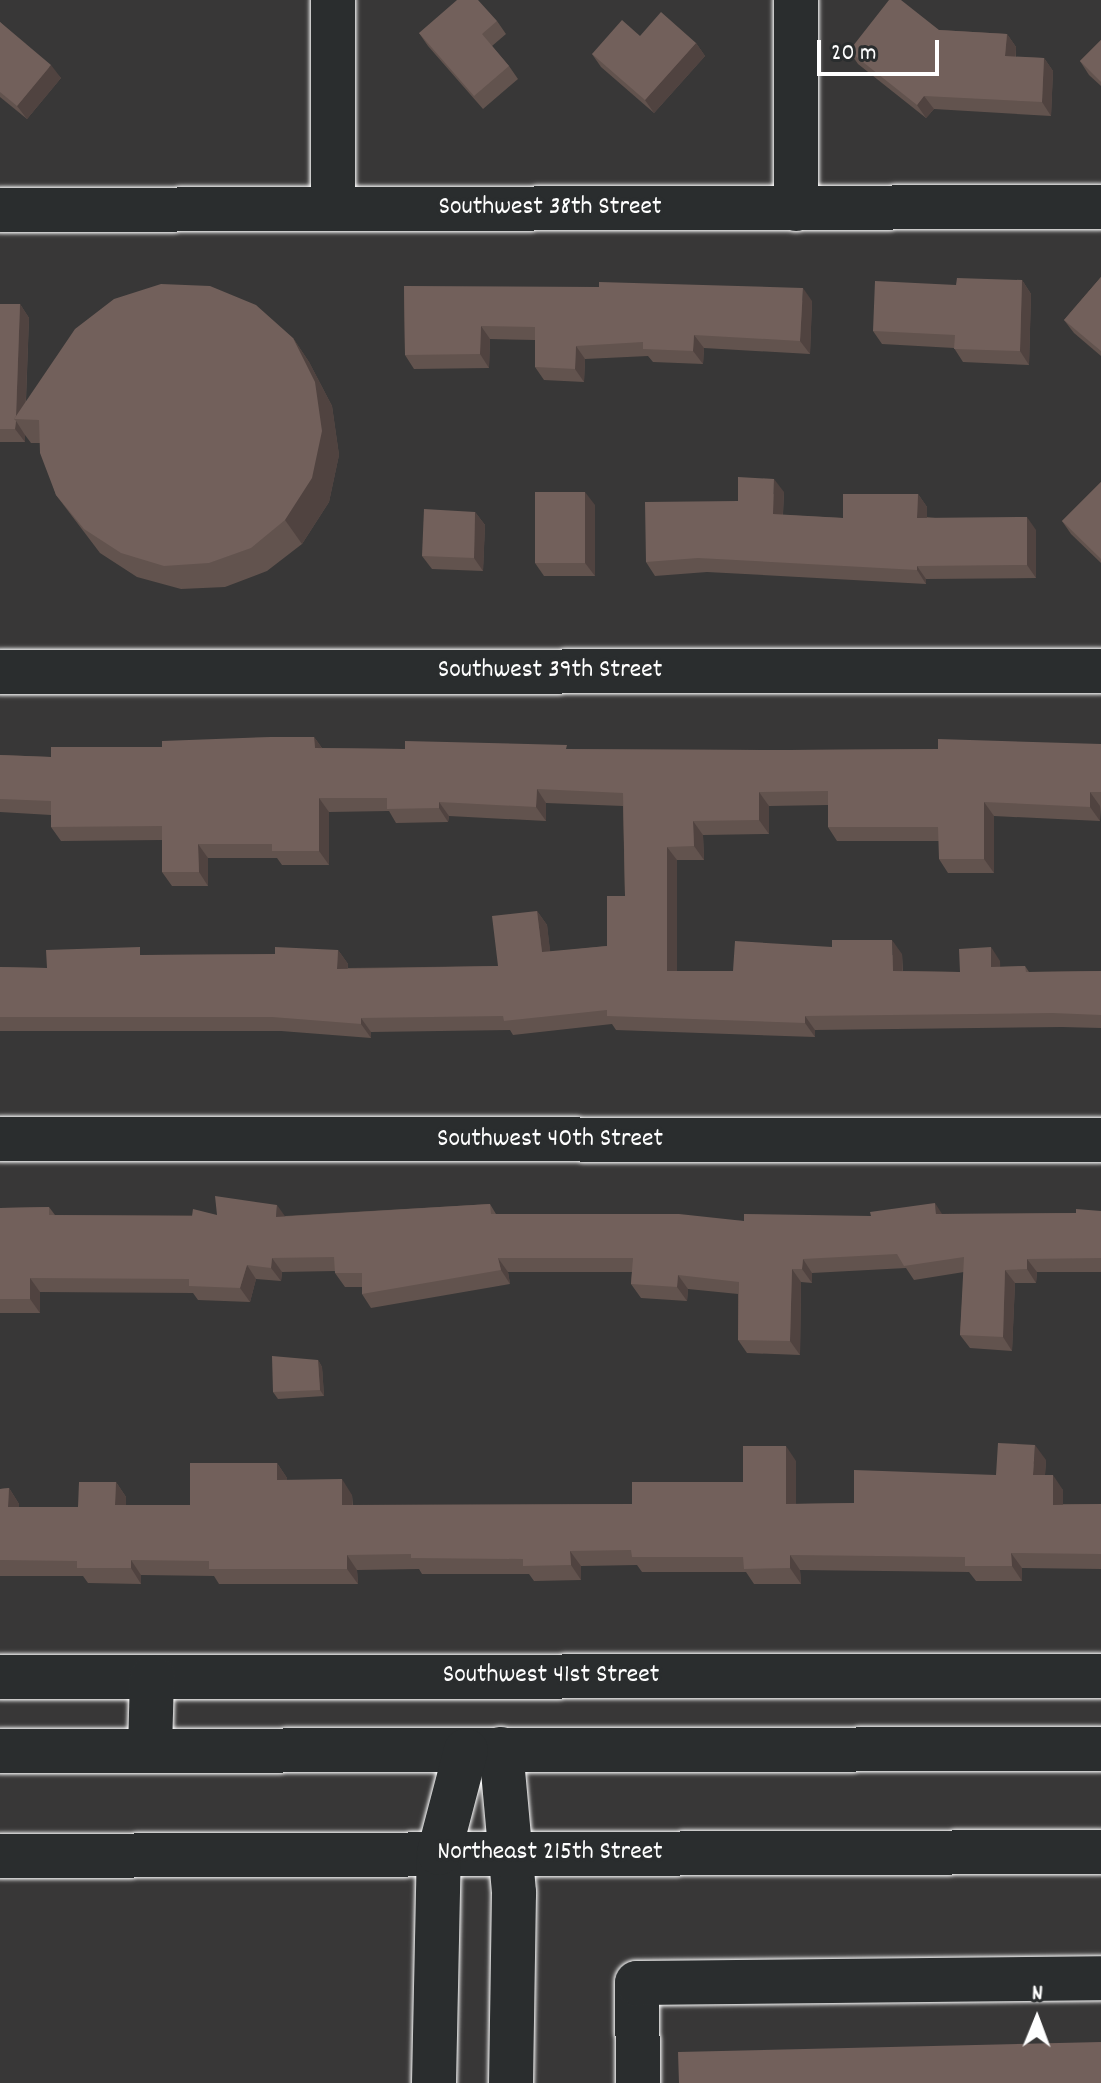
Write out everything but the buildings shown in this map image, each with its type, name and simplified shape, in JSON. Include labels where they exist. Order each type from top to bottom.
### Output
[{"type":"street","points":[[333,0],[333,208]]},
{"type":"street","points":[[796,0],[796,209]]},
{"type":"street","name":"Southwest 38th Street","points":[[0,210],[1101,207]]},
{"type":"street","name":"Southwest 39th Street","points":[[0,672],[1101,671]]},
{"type":"street","name":"Southwest 40th Street","points":[[0,1139],[1101,1140]]},
{"type":"street","name":"Southwest 41st Street","points":[[0,1677],[1101,1676]]},
{"type":"street","points":[[150,1749],[152,1677]]},
{"type":"street","points":[[0,1751],[1101,1749]]},
{"type":"street","points":[[434,2083],[439,1853],[484,1750]]},
{"type":"street","points":[[484,1750],[512,1854],[511,2083]]},
{"type":"street","name":"Northeast 215th Street","points":[[0,1856],[1101,1852]]},
{"type":"street","points":[[638,2083],[637,1983],[1101,1978]]}]
